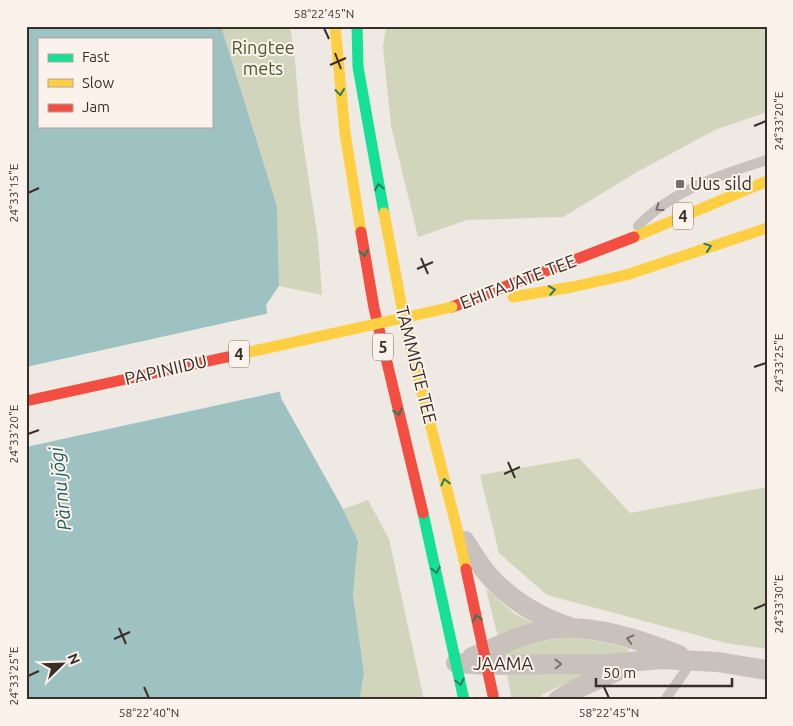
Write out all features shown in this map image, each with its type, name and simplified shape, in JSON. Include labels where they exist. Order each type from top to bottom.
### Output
[{"type":"main road","name":"TAMMISTE TEE","points":[[335,26],[345,133],[374,308],[416,478],[464,700]]},
{"type":"main road","name":"TAMMISTE TEE","points":[[357,26],[358,67],[404,320],[457,529],[494,700]]},
{"type":"main road","name":"EHITAJATE TEE","points":[[452,307],[622,242],[767,181]]},
{"type":"main road","name":"EHITAJATE TEE","points":[[452,307],[572,287],[626,275],[767,228]]},
{"type":"main road","name":"PAPINIIDU","points":[[26,402],[452,307]]},
{"type":"street","name":"JAAMA","points":[[457,529],[478,563],[500,588],[553,621],[574,628]]},
{"type":"street","name":"JAAMA","points":[[486,658],[533,634],[551,629],[574,628],[592,630],[648,643],[693,660]]},
{"type":"street","name":"JAAMA","points":[[456,663],[486,658],[607,664],[661,659],[718,662],[767,670]]},
{"type":"street","name":"JAAMA","points":[[558,700],[585,684],[643,660]]},
{"type":"lane","points":[[622,242],[649,215],[672,198],[737,169],[767,160]]},
{"type":"lane","points":[[665,700],[693,660]]},
{"type":"green space","name":"Ringtee mets","points":[[221,26],[290,26],[295,59],[300,123],[318,239],[322,295],[279,286],[277,206]]},
{"type":"green space","points":[[386,26],[767,26],[767,112],[715,130],[637,172],[563,217],[467,220],[418,237],[391,126],[383,47]]},
{"type":"green space","points":[[579,458],[630,513],[767,487],[767,649],[726,643],[547,595],[499,553],[480,475]]},
{"type":"green space","points":[[368,500],[389,539],[424,700],[362,700],[360,697],[364,673],[353,595],[358,541],[343,509]]},
{"type":"green space","points":[[486,589],[515,614],[533,623],[498,637]]},
{"type":"green space","points":[[563,638],[605,642],[629,649],[629,651],[622,654],[502,656],[504,652],[542,641]]},
{"type":"green space","points":[[593,671],[543,694],[538,700],[512,700],[507,674]]},
{"type":"water","name":"Pärnu jõgi","points":[[26,26],[221,26],[277,206],[279,286],[266,305],[281,398],[343,509],[358,541],[353,595],[364,673],[360,697],[362,700],[26,700]]},
{"type":"pier","points":[[270,313],[282,391],[26,447],[26,367]]},
{"type":"traffic: fast","points":[[357,26],[358,67],[384,213]]},
{"type":"traffic: fast","points":[[423,513],[464,700]]},
{"type":"traffic: slow","points":[[335,26],[345,133],[361,232]]},
{"type":"traffic: slow","points":[[634,237],[767,181]]},
{"type":"traffic: slow","points":[[384,213],[406,329],[466,569]]},
{"type":"traffic: slow","points":[[513,297],[626,275],[767,228]]},
{"type":"traffic: slow","points":[[227,357],[452,307]]},
{"type":"traffic: jam","points":[[361,232],[374,308],[423,513]]},
{"type":"traffic: jam","points":[[452,307],[634,237]]},
{"type":"traffic: jam","points":[[26,401],[227,357]]},
{"type":"traffic: jam","points":[[466,569],[494,700]]},
{"type":"place","name":"Uus sild","points":[[680,184]]}]
